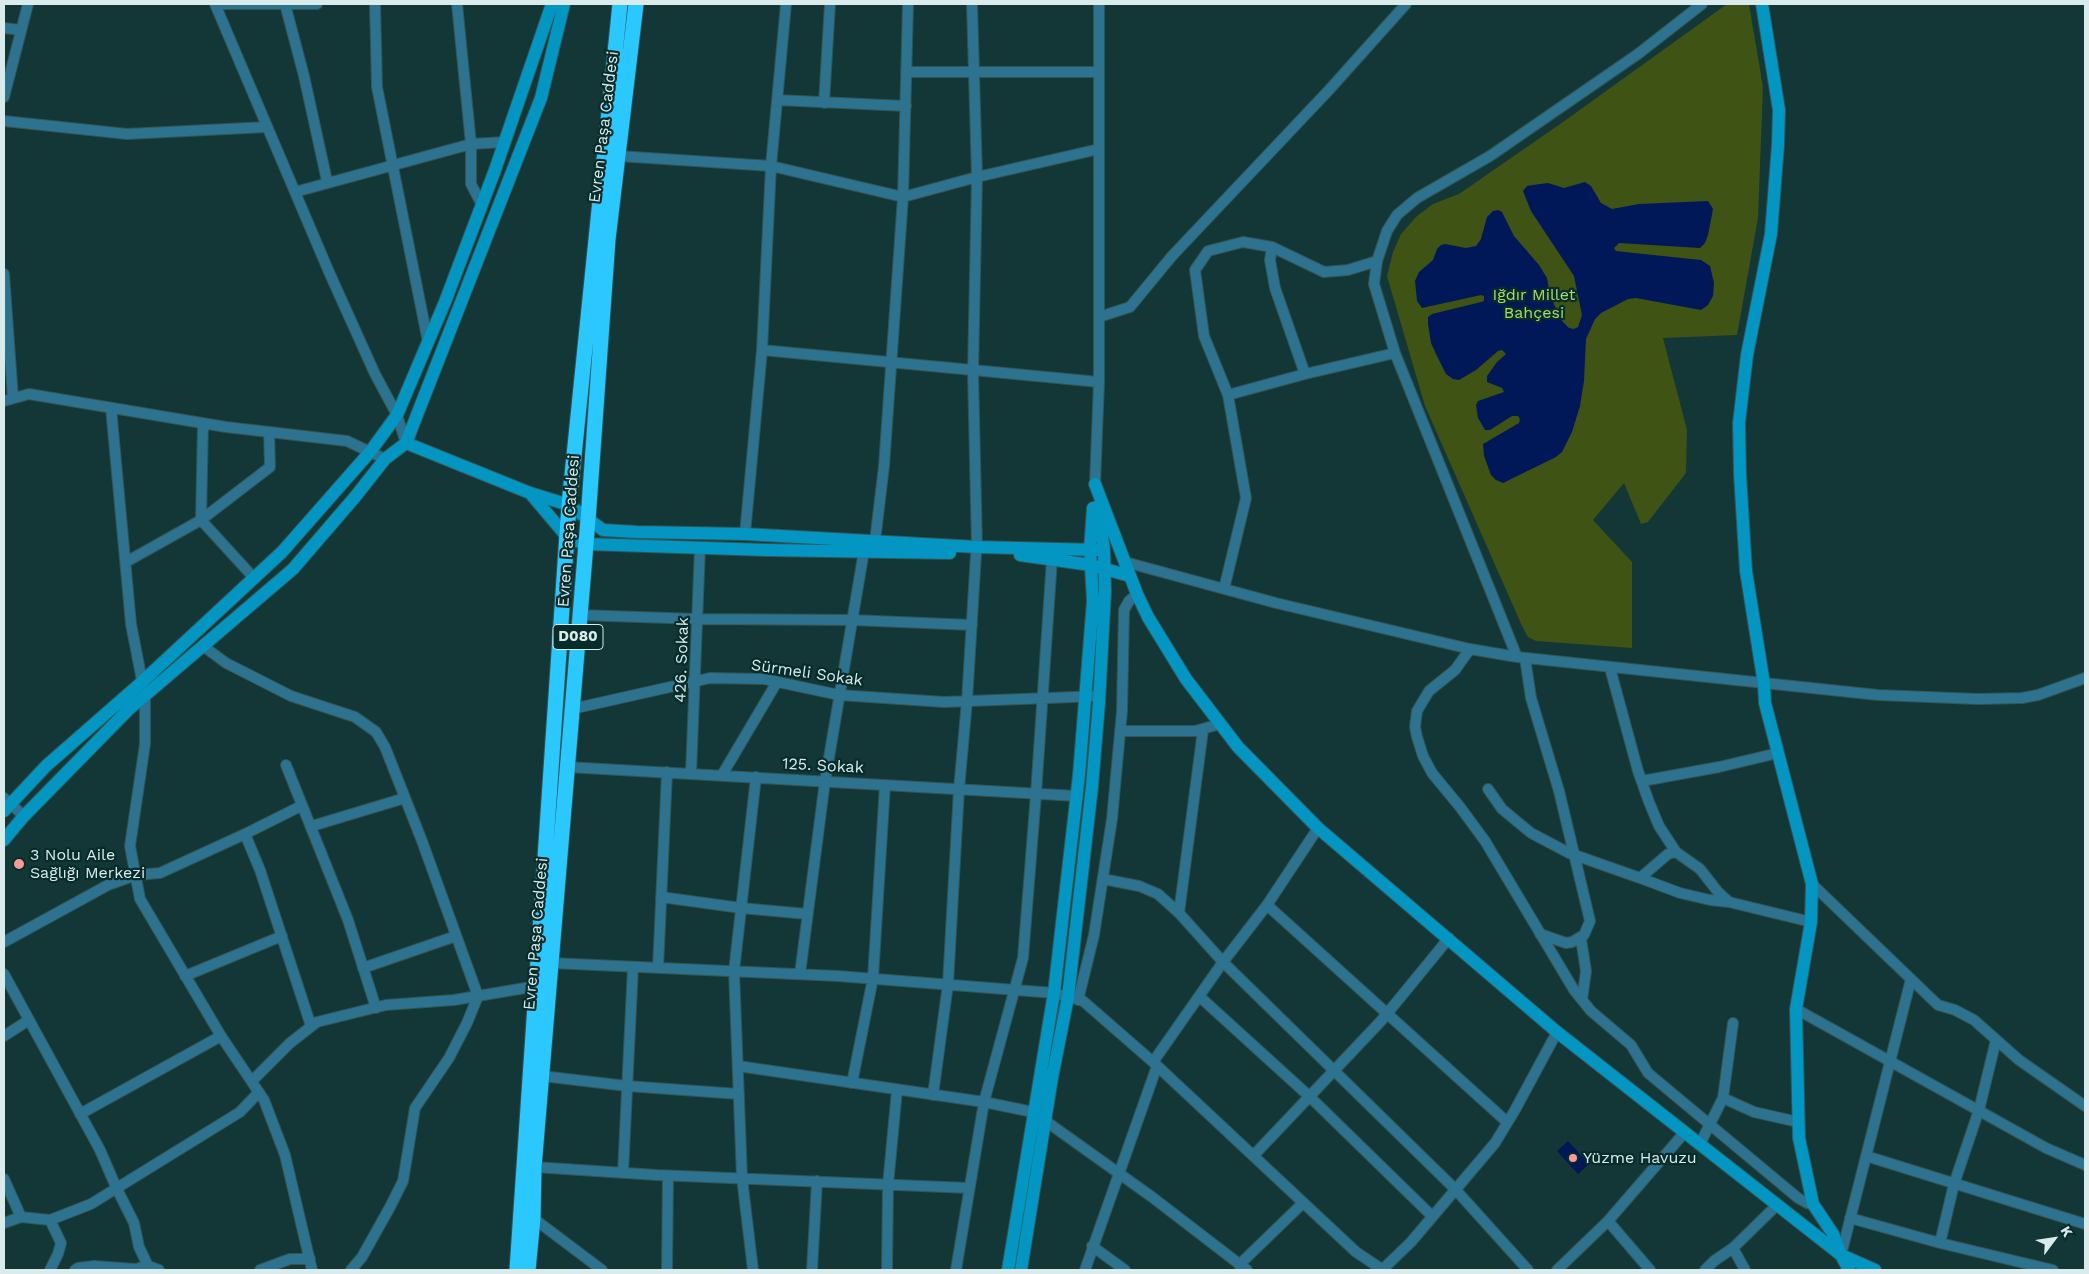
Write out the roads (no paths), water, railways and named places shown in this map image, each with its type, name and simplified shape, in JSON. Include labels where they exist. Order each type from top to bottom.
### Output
[{"type":"highway","name":"Evren Paşa Caddesi","points":[[517,1270],[569,505],[620,4]]},
{"type":"highway","name":"Evren Paşa Caddesi","points":[[528,1270],[533,1218],[534,1167],[588,520],[608,239],[636,4]]},
{"type":"street","points":[[4,97],[28,4]]},
{"type":"street","points":[[317,4],[215,4],[294,192],[375,374],[397,415],[406,443]]},
{"type":"street","points":[[285,4],[304,76],[327,181]]},
{"type":"street","points":[[375,4],[378,87],[428,342]]},
{"type":"street","points":[[456,4],[471,144],[471,184],[482,205]]},
{"type":"street","points":[[24,816],[6,804],[46,766],[142,682],[282,552],[370,452],[397,415],[482,205],[552,4]]},
{"type":"street","points":[[4,840],[24,816],[128,710],[293,569],[385,459],[406,443],[541,98],[564,4]]},
{"type":"street","points":[[745,534],[762,350],[771,166],[786,4]]},
{"type":"street","points":[[824,103],[830,4]]},
{"type":"street","points":[[800,974],[824,781],[864,551],[875,541],[884,466],[903,197],[908,4]]},
{"type":"street","points":[[933,1095],[948,984],[959,789],[977,550],[974,372],[977,177],[972,4]]},
{"type":"street","points":[[1008,1270],[1054,993],[1077,796],[1093,601],[1090,550],[1099,382],[1099,4]]},
{"type":"street","points":[[1099,317],[1130,307],[1172,256],[1329,90],[1406,4]]},
{"type":"street","points":[[1540,934],[1566,943],[1581,939],[1587,931],[1590,921],[1576,855],[1521,658],[1395,353],[1374,284],[1377,261],[1387,231],[1397,215],[1417,198],[1490,156],[1638,54],[1702,4]]},
{"type":"street","points":[[1762,4],[1778,110],[1778,145],[1770,234],[1747,355],[1739,423],[1746,571],[1764,684],[1765,703],[1812,884],[1811,922],[1796,1008],[1799,1138],[1813,1204],[1833,1234],[1840,1255],[1849,1270]]},
{"type":"street","points":[[4,28],[21,30]]},
{"type":"street","points":[[906,72],[1099,72]]},
{"type":"street","points":[[777,100],[906,106]]},
{"type":"street","points":[[4,121],[127,134],[267,128]]},
{"type":"street","points":[[294,192],[327,181],[471,144],[505,142]]},
{"type":"street","points":[[618,156],[771,166],[903,197],[977,177],[1099,149]]},
{"type":"street","points":[[1224,589],[1246,498],[1228,395],[1204,336],[1195,270],[1208,251],[1243,242],[1272,247],[1324,272],[1348,270],[1377,261]]},
{"type":"street","points":[[1272,247],[1270,260],[1275,288],[1305,374]]},
{"type":"street","points":[[4,274],[8,400],[29,394],[203,423],[347,441],[385,459]]},
{"type":"street","points":[[762,350],[974,372],[1099,382]]},
{"type":"street","points":[[1228,395],[1305,374],[1395,353]]},
{"type":"street","points":[[111,408],[131,624],[145,696],[145,744],[130,846],[140,899],[221,1036],[264,1100],[285,1155],[312,1270]]},
{"type":"street","points":[[203,423],[201,520],[254,578]]},
{"type":"street","points":[[126,562],[201,520],[270,467],[269,432]]},
{"type":"street","points":[[406,443],[530,493],[569,505],[603,530],[745,534],[875,541],[1052,559],[1105,568],[1130,576]]},
{"type":"street","points":[[1073,998],[1100,696],[1105,592],[1104,550],[1095,484]]},
{"type":"street","points":[[1095,484],[1137,594],[1148,617],[1186,679],[1238,747],[1318,828],[1557,1032],[1840,1255],[1875,1270]]},
{"type":"street","points":[[530,493],[568,538],[586,544],[864,551],[1104,550],[1224,589],[1470,650],[1521,658],[1878,695],[2008,699],[2038,695],[2085,678]]},
{"type":"street","name":"426. Sokak","points":[[691,773],[700,548]]},
{"type":"street","points":[[956,1270],[984,1102],[1023,958],[1052,559]]},
{"type":"street","points":[[1021,1270],[1045,1119],[1073,998],[1094,935],[1112,819],[1120,730],[1124,610],[1129,601],[1137,594]]},
{"type":"street","points":[[580,615],[698,619],[852,620],[972,625]]},
{"type":"street","points":[[203,646],[226,663],[291,696],[355,717],[376,732],[385,747],[405,798],[478,996],[449,1058],[416,1108],[403,1181],[362,1257],[351,1270]]},
{"type":"street","points":[[1470,650],[1455,670],[1434,685],[1424,697],[1415,719],[1416,737],[1432,773],[1477,830],[1582,1000],[1601,1020],[1631,1045],[1648,1073],[1802,1201],[1813,1204]]},
{"type":"street","points":[[1610,668],[1642,782],[1659,826],[1676,852],[1700,870],[1729,902]]},
{"type":"street","name":"Sürmeli Sokak","points":[[572,710],[710,678],[764,679],[839,695],[944,702],[1086,695],[1100,696]]},
{"type":"street","points":[[722,775],[777,682]]},
{"type":"street","points":[[1120,730],[1203,730],[1220,724]]},
{"type":"street","points":[[1179,913],[1203,730]]},
{"type":"street","points":[[1642,782],[1778,753]]},
{"type":"street","points":[[286,765],[348,920],[376,1008]]},
{"type":"street","name":"125. Sokak","points":[[568,767],[1077,796]]},
{"type":"street","points":[[658,968],[667,772]]},
{"type":"street","points":[[753,1270],[742,1178],[734,971],[756,777]]},
{"type":"street","points":[[852,1083],[873,978],[885,785]]},
{"type":"street","points":[[1488,789],[1502,809],[1531,834],[1576,855],[1680,893],[1729,902],[1811,922]]},
{"type":"street","points":[[312,826],[405,798]]},
{"type":"street","points":[[4,942],[108,885],[136,875],[160,873],[301,806]]},
{"type":"street","points":[[1085,1270],[1155,1064],[1223,962],[1267,905],[1318,828]]},
{"type":"street","points":[[245,834],[282,936],[311,1026]]},
{"type":"street","points":[[1640,878],[1668,854],[1676,852]]},
{"type":"street","points":[[1103,879],[1139,886],[1158,894],[1179,913],[1223,962],[1455,1188],[1528,1270]]},
{"type":"street","points":[[1812,884],[1938,1005],[1955,1010],[1974,1020],[2019,1060],[2085,1106]]},
{"type":"street","points":[[661,897],[741,908],[807,914]]},
{"type":"street","points":[[1267,905],[1507,1122]]},
{"type":"street","points":[[185,976],[282,936]]},
{"type":"street","points":[[364,968],[456,936]]},
{"type":"street","points":[[1254,1155],[1387,1013],[1449,938]]},
{"type":"street","points":[[1581,939],[1586,971],[1582,1000]]},
{"type":"street","points":[[551,963],[873,978],[1054,993],[1083,1001],[1254,1155],[1356,1252],[1382,1270],[1410,1242],[1494,1142],[1557,1032]]},
{"type":"street","points":[[623,1173],[633,967]]},
{"type":"street","points":[[4,974],[100,1150],[134,1223],[138,1247],[148,1268]]},
{"type":"street","points":[[1840,1255],[1911,979]]},
{"type":"street","points":[[252,1081],[290,1043],[316,1022],[376,1008],[478,996],[537,986]]},
{"type":"street","points":[[1200,997],[1310,1097],[1432,1216]]},
{"type":"street","points":[[1796,1008],[2046,1148],[2085,1165]]},
{"type":"street","points":[[4,1036],[29,1020]]},
{"type":"street","points":[[1700,1144],[1723,1098],[1733,1023]]},
{"type":"street","points":[[80,1114],[221,1036]]},
{"type":"street","points":[[1940,1243],[1954,1184],[1979,1110],[1996,1040]]},
{"type":"street","points":[[738,1066],[984,1102],[1033,1112],[1243,1267],[1303,1203]]},
{"type":"street","points":[[542,1076],[627,1086],[739,1094]]},
{"type":"street","points":[[887,1270],[888,1185],[896,1090]]},
{"type":"street","points":[[4,1223],[21,1218],[50,1220],[91,1204],[240,1112],[259,1092]]},
{"type":"street","points":[[1723,1098],[1754,1112],[1798,1122]]},
{"type":"street","points":[[1557,1270],[1608,1221],[1685,1132]]},
{"type":"street","points":[[1866,1156],[2085,1224]]},
{"type":"street","points":[[534,1167],[668,1176],[969,1188]]},
{"type":"street","points":[[667,1270],[668,1176]]},
{"type":"street","points":[[4,1179],[21,1218]]},
{"type":"street","points":[[812,1270],[817,1181]]},
{"type":"street","points":[[1705,1270],[1714,1261],[1733,1248],[1777,1205]]},
{"type":"street","points":[[533,1218],[602,1270]]},
{"type":"street","points":[[1850,1218],[1940,1243],[2053,1270]]},
{"type":"street","points":[[50,1220],[61,1242],[58,1254],[50,1270]]},
{"type":"street","points":[[1608,1221],[1650,1270]]},
{"type":"street","points":[[1092,1246],[1126,1270]]},
{"type":"street","points":[[1733,1248],[1745,1270]]},
{"type":"street","points":[[260,1270],[290,1259],[310,1259]]},
{"type":"street","points":[[75,1270],[94,1266],[159,1270]]},
{"type":"place","name":"3 Nolu Aile Sağlığı Merkezi","points":[[19,864]]},
{"type":"place","name":"Yüzme Havuzu","points":[[1573,1158]]},
{"type":"park label","name":"Iğdır Millet Bahçesi","points":[[1534,304]]}]
